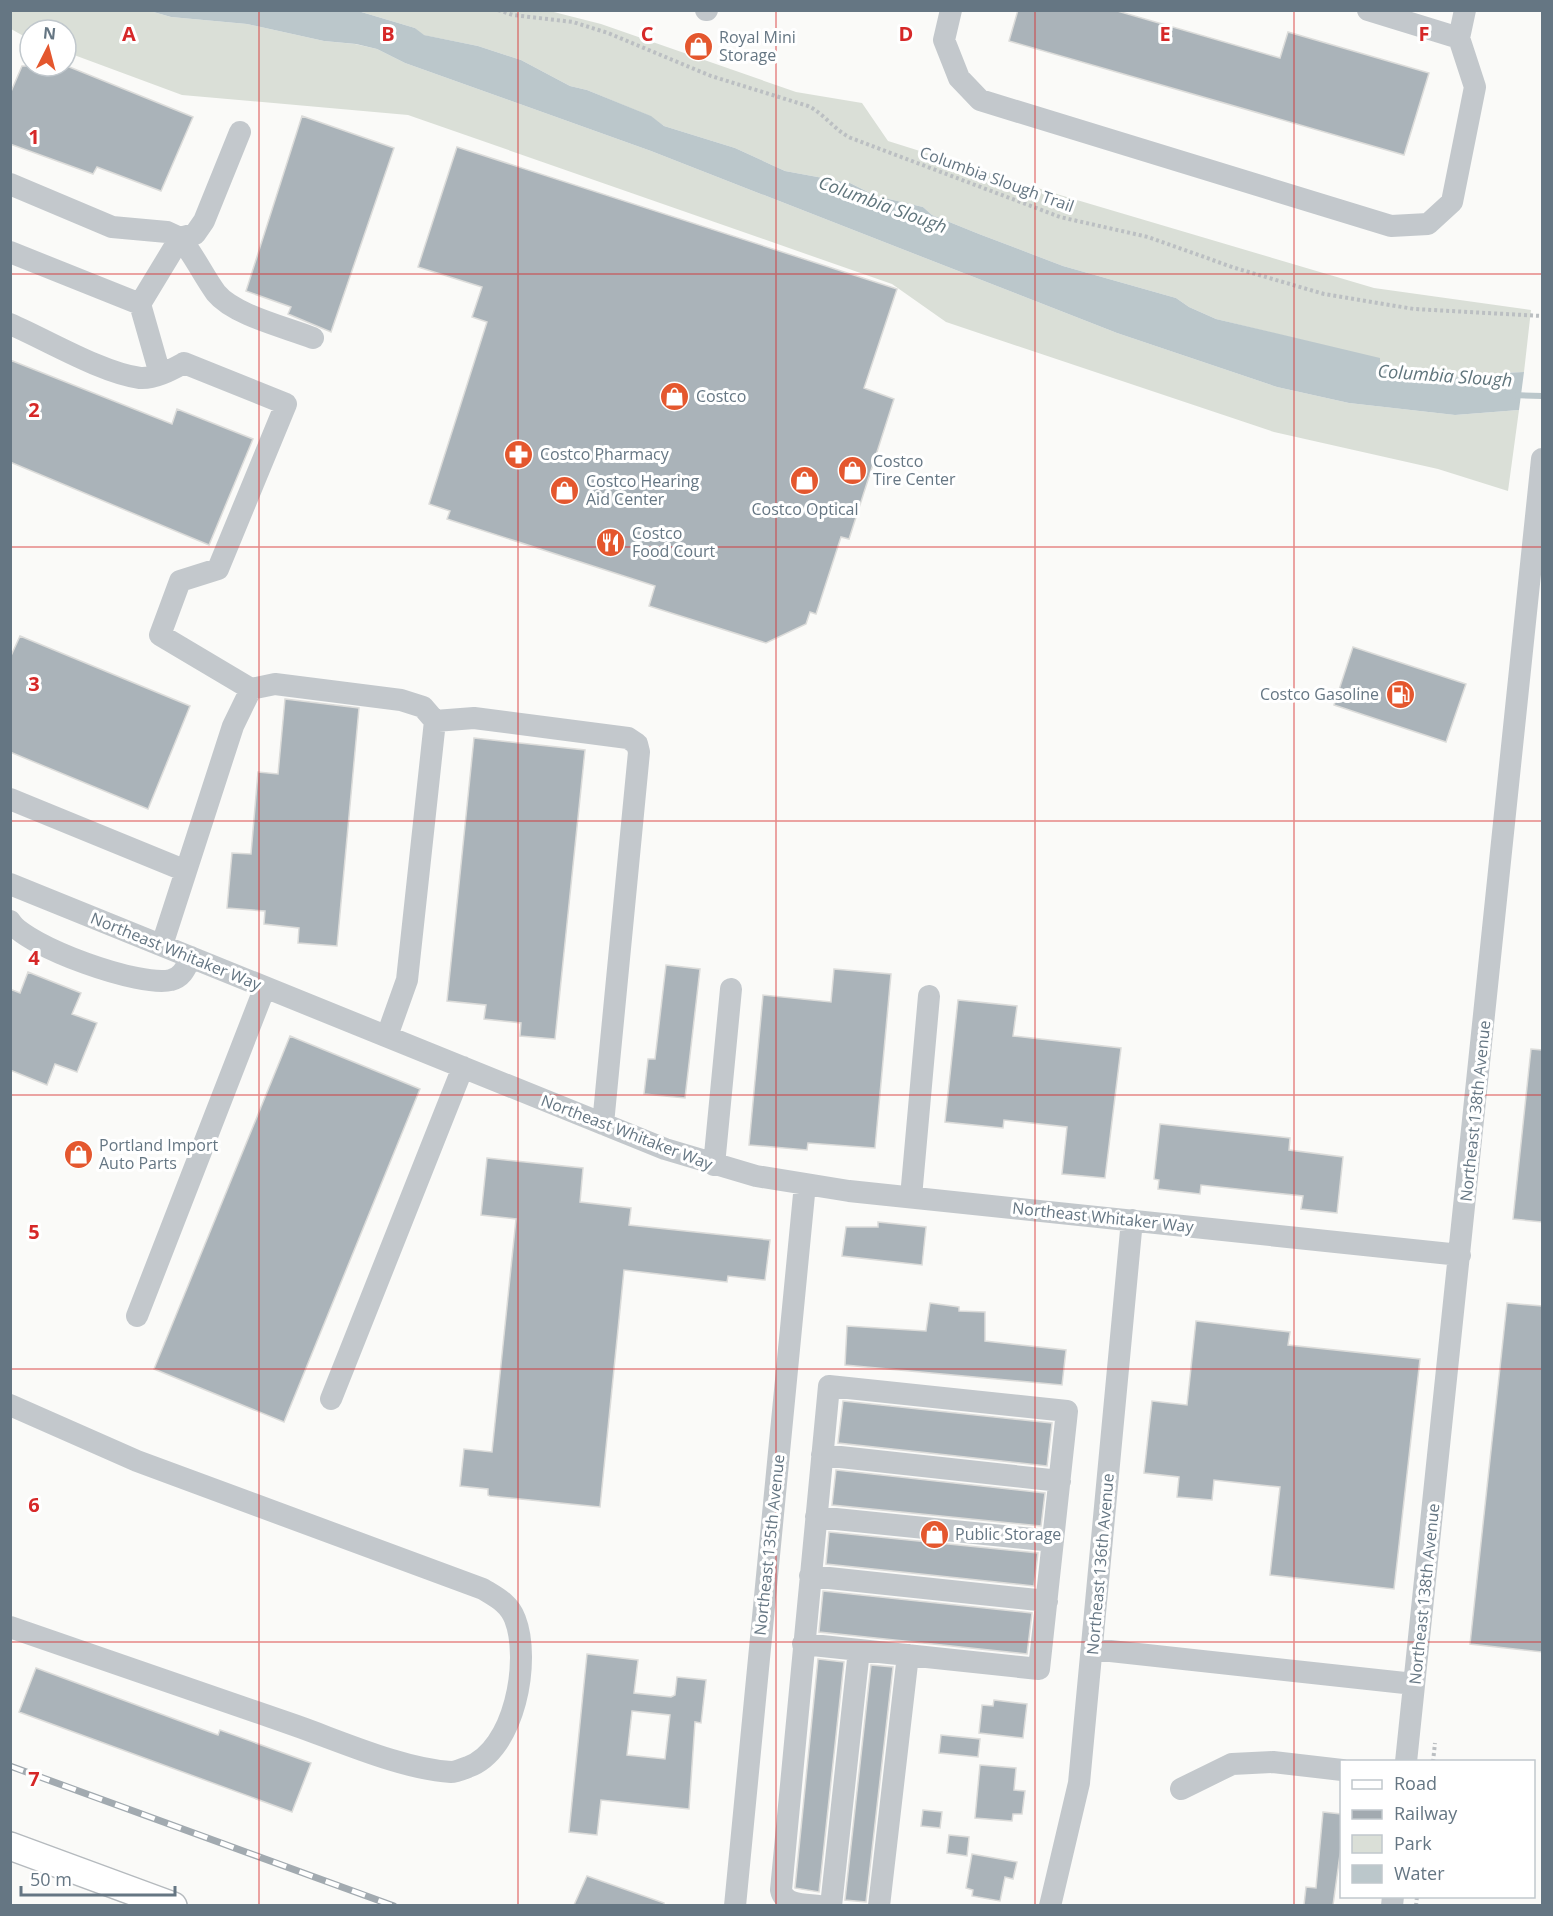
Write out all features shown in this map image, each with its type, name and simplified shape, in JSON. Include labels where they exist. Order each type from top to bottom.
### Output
[{"type":"main road","points":[[10,1846],[173,1905]]},
{"type":"street","points":[[951,10],[944,40],[958,78],[980,100],[1391,226],[1428,224],[1452,202],[1475,87],[1459,38],[1465,10]]},
{"type":"street","points":[[1368,10],[1459,38]]},
{"type":"street","points":[[160,374],[141,304],[180,238],[195,234],[204,220],[240,132]]},
{"type":"street","points":[[10,184],[112,227],[167,232],[180,238],[194,256],[216,293],[235,309],[313,338]]},
{"type":"street","points":[[10,252],[141,304]]},
{"type":"street","points":[[10,324],[114,371],[142,378],[160,374],[184,363],[286,404],[218,569],[180,581],[160,634],[251,689],[275,684],[401,700],[423,706],[435,721],[407,980],[387,1036]]},
{"type":"street","name":"Northeast 138th Avenue","points":[[1406,1760],[1542,459]]},
{"type":"street","points":[[162,945],[233,726],[251,689]]},
{"type":"street","points":[[435,721],[474,718],[628,738],[637,744],[639,752],[603,1124]]},
{"type":"street","points":[[10,799],[186,871]]},
{"type":"street","name":"Northeast Whitaker Way","points":[[10,884],[603,1124],[714,1165],[806,1184],[911,1197],[1460,1254]]},
{"type":"street","points":[[10,921],[16,930],[57,954],[151,983],[172,980],[182,975],[191,957]]},
{"type":"street","points":[[137,1316],[265,987]]},
{"type":"street","points":[[714,1165],[731,989]]},
{"type":"street","points":[[911,1197],[929,996]]},
{"type":"street","points":[[331,1399],[463,1068]]},
{"type":"street","name":"Northeast 135th Avenue","points":[[735,1905],[806,1184]]},
{"type":"street","name":"Northeast 136th Avenue","points":[[1050,1905],[1079,1783],[1132,1220]]},
{"type":"street","points":[[803,1644],[1040,1669],[1067,1410],[829,1386],[803,1644],[781,1890],[782,1897],[787,1901],[820,1905]]},
{"type":"street","points":[[10,1405],[137,1461],[483,1589],[504,1602],[510,1610],[515,1618],[522,1649],[518,1687],[509,1723],[493,1750],[474,1765],[453,1772],[379,1755],[10,1627]]},
{"type":"street","points":[[822,1455],[1060,1481]]},
{"type":"street","points":[[816,1517],[1053,1541]]},
{"type":"street","points":[[810,1576],[1047,1600]]},
{"type":"street","points":[[1092,1649],[1414,1684]]},
{"type":"street","points":[[831,1905],[859,1650]]},
{"type":"street","points":[[879,1905],[908,1655]]},
{"type":"street","points":[[1181,1789],[1232,1764],[1273,1762],[1340,1770]]},
{"type":"path","name":"Columbia Slough Trail","points":[[498,10],[573,22],[608,33],[711,76],[808,106],[821,114],[838,131],[851,138],[1060,217],[1148,237],[1279,282],[1324,294],[1391,306],[1460,313],[1542,316]]},
{"type":"path","points":[[1432,1760],[1435,1743]]},
{"type":"green space","points":[[546,10],[601,24],[796,92],[862,103],[888,141],[1060,195],[1374,288],[1531,310],[1524,372],[1501,373],[1482,378],[1408,376],[1395,372],[1380,362],[1380,359],[1216,319],[1189,307],[1176,298],[1063,266],[932,215],[923,207],[876,196],[850,183],[785,171],[735,148],[664,126],[650,116],[587,90],[570,86],[521,60],[478,46],[423,35],[415,28],[358,11]]},
{"type":"green space","points":[[10,11],[150,11],[171,17],[247,24],[324,41],[377,49],[405,63],[651,151],[1117,333],[1277,387],[1349,403],[1455,415],[1519,410],[1508,491],[1438,469],[1274,432],[946,322],[892,284],[408,115],[182,95],[78,56],[78,18],[18,18],[18,33],[11,29]]},
{"type":"water","points":[[150,11],[358,11],[415,28],[424,35],[478,46],[521,60],[570,86],[587,90],[651,116],[664,126],[735,148],[785,171],[850,183],[876,196],[923,207],[932,215],[1063,266],[1176,298],[1189,307],[1216,319],[1380,358],[1380,362],[1395,372],[1408,376],[1482,378],[1501,373],[1524,372],[1519,410],[1455,415],[1349,403],[1277,387],[1117,333],[651,151],[405,63],[377,49],[356,44],[324,41],[247,24],[171,17]]},
{"type":"building","points":[[1018,10],[1114,10],[1280,58],[1288,32],[1429,73],[1404,155],[1009,41]]},
{"type":"building","points":[[78,70],[193,117],[161,191],[97,167],[93,174],[10,144],[10,94],[18,75],[18,78],[78,78]]},
{"type":"building","points":[[302,116],[394,148],[331,332],[288,314],[291,307],[246,291]]},
{"type":"building","name":"Costco","points":[[457,147],[897,289],[864,388],[894,399],[849,539],[841,537],[816,614],[810,612],[806,624],[766,643],[649,606],[655,586],[447,519],[450,511],[429,504],[487,322],[472,317],[482,287],[418,267]]},
{"type":"building","points":[[10,360],[172,424],[177,409],[253,439],[209,545],[10,462]]},
{"type":"building","points":[[20,636],[190,706],[148,809],[10,752],[10,658]]},
{"type":"building","name":"Costco Gasoline","points":[[1353,647],[1466,684],[1446,742],[1334,705]]},
{"type":"building","points":[[285,699],[359,708],[337,946],[298,943],[299,928],[264,924],[265,911],[227,908],[232,853],[251,854],[258,772],[278,774]]},
{"type":"building","points":[[474,738],[585,750],[555,1039],[520,1036],[521,1023],[484,1019],[486,1005],[447,1001]]},
{"type":"building","points":[[666,965],[700,969],[685,1098],[644,1094],[648,1059],[655,1059]]},
{"type":"building","points":[[834,969],[891,974],[875,1148],[808,1143],[807,1150],[749,1145],[763,995],[831,1002]]},
{"type":"building","points":[[28,972],[81,993],[72,1014],[97,1023],[77,1072],[55,1064],[47,1085],[10,1070],[10,989],[20,993]]},
{"type":"building","points":[[958,1000],[1017,1006],[1013,1036],[1121,1048],[1105,1178],[1062,1174],[1067,1127],[1004,1120],[1003,1128],[945,1122]]},
{"type":"building","points":[[290,1036],[420,1089],[284,1422],[154,1369]]},
{"type":"building","points":[[1531,1049],[1542,1050],[1542,1222],[1513,1219]]},
{"type":"building","points":[[1160,1124],[1290,1138],[1289,1150],[1343,1157],[1337,1213],[1301,1209],[1303,1196],[1201,1185],[1200,1194],[1158,1189],[1159,1180],[1154,1179]]},
{"type":"building","points":[[487,1158],[583,1168],[580,1202],[631,1208],[629,1225],[770,1240],[765,1280],[728,1276],[727,1282],[624,1270],[600,1507],[490,1496],[488,1489],[460,1486],[464,1449],[492,1452],[516,1219],[481,1215]]},
{"type":"building","points":[[878,1222],[926,1227],[922,1265],[842,1256],[846,1227],[878,1227]]},
{"type":"building","points":[[930,1303],[959,1307],[959,1311],[985,1312],[985,1341],[1066,1350],[1062,1385],[845,1365],[847,1326],[926,1331]]},
{"type":"building","points":[[1507,1303],[1542,1306],[1542,1652],[1470,1644]]},
{"type":"building","points":[[1196,1321],[1290,1332],[1288,1345],[1420,1359],[1394,1589],[1270,1575],[1280,1487],[1214,1480],[1212,1500],[1177,1497],[1179,1477],[1144,1473],[1152,1401],[1187,1405]]},
{"type":"building","points":[[843,1401],[1052,1423],[1047,1466],[838,1443]]},
{"type":"building","points":[[836,1470],[1045,1493],[1041,1526],[832,1505]]},
{"type":"building","points":[[829,1532],[1038,1553],[1034,1586],[826,1564]]},
{"type":"building","points":[[823,1591],[1032,1613],[1027,1654],[819,1632]]},
{"type":"building","points":[[587,1654],[638,1660],[634,1693],[671,1697],[675,1695],[677,1677],[706,1680],[701,1723],[695,1722],[689,1809],[601,1800],[597,1835],[569,1832]],"holes":[[[632,1711],[670,1715],[665,1759],[627,1755]]]},
{"type":"building","points":[[818,1659],[844,1662],[819,1892],[795,1888]]},
{"type":"building","points":[[871,1665],[893,1667],[866,1902],[845,1900]]},
{"type":"building","points":[[36,1668],[218,1735],[220,1730],[311,1763],[292,1812],[19,1712]]},
{"type":"building","points":[[994,1700],[1027,1704],[1023,1738],[979,1733],[982,1705],[993,1706]]},
{"type":"building","points":[[941,1735],[980,1739],[978,1757],[939,1753]]},
{"type":"building","points":[[980,1765],[1016,1768],[1014,1790],[1025,1791],[1022,1814],[1013,1814],[1012,1821],[975,1818]]},
{"type":"building","points":[[923,1810],[942,1812],[940,1828],[921,1826]]},
{"type":"building","points":[[1323,1812],[1340,1814],[1340,1854],[1333,1905],[1304,1905],[1306,1887],[1316,1888]]},
{"type":"building","points":[[949,1835],[969,1837],[967,1856],[947,1853]]},
{"type":"building","points":[[972,1854],[1017,1862],[1013,1879],[1005,1877],[1000,1901],[972,1896],[973,1890],[966,1888]]},
{"type":"building","points":[[587,1876],[664,1903],[664,1905],[574,1905]]},
{"type":"waterway","name":"Columbia Slough","points":[[1513,395],[1542,396]]},
{"type":"railway","points":[[10,1766],[394,1906]]},
{"type":"place","name":"Royal Mini Storage","points":[[698,46]]},
{"type":"place","name":"Costco","points":[[675,396]]},
{"type":"place","name":"Costco Pharmacy","points":[[519,454]]},
{"type":"place","name":"Costco Tire Center","points":[[852,470]]},
{"type":"place","name":"Costco Optical","points":[[805,481]]},
{"type":"place","name":"Costco Hearing Aid Center","points":[[565,490]]},
{"type":"place","name":"Costco Food Court","points":[[611,542]]},
{"type":"place","name":"Costco Gasoline","points":[[1400,694]]},
{"type":"place","name":"Portland Import Auto Parts","points":[[78,1154]]},
{"type":"place","name":"Public Storage","points":[[934,1534]]}]
